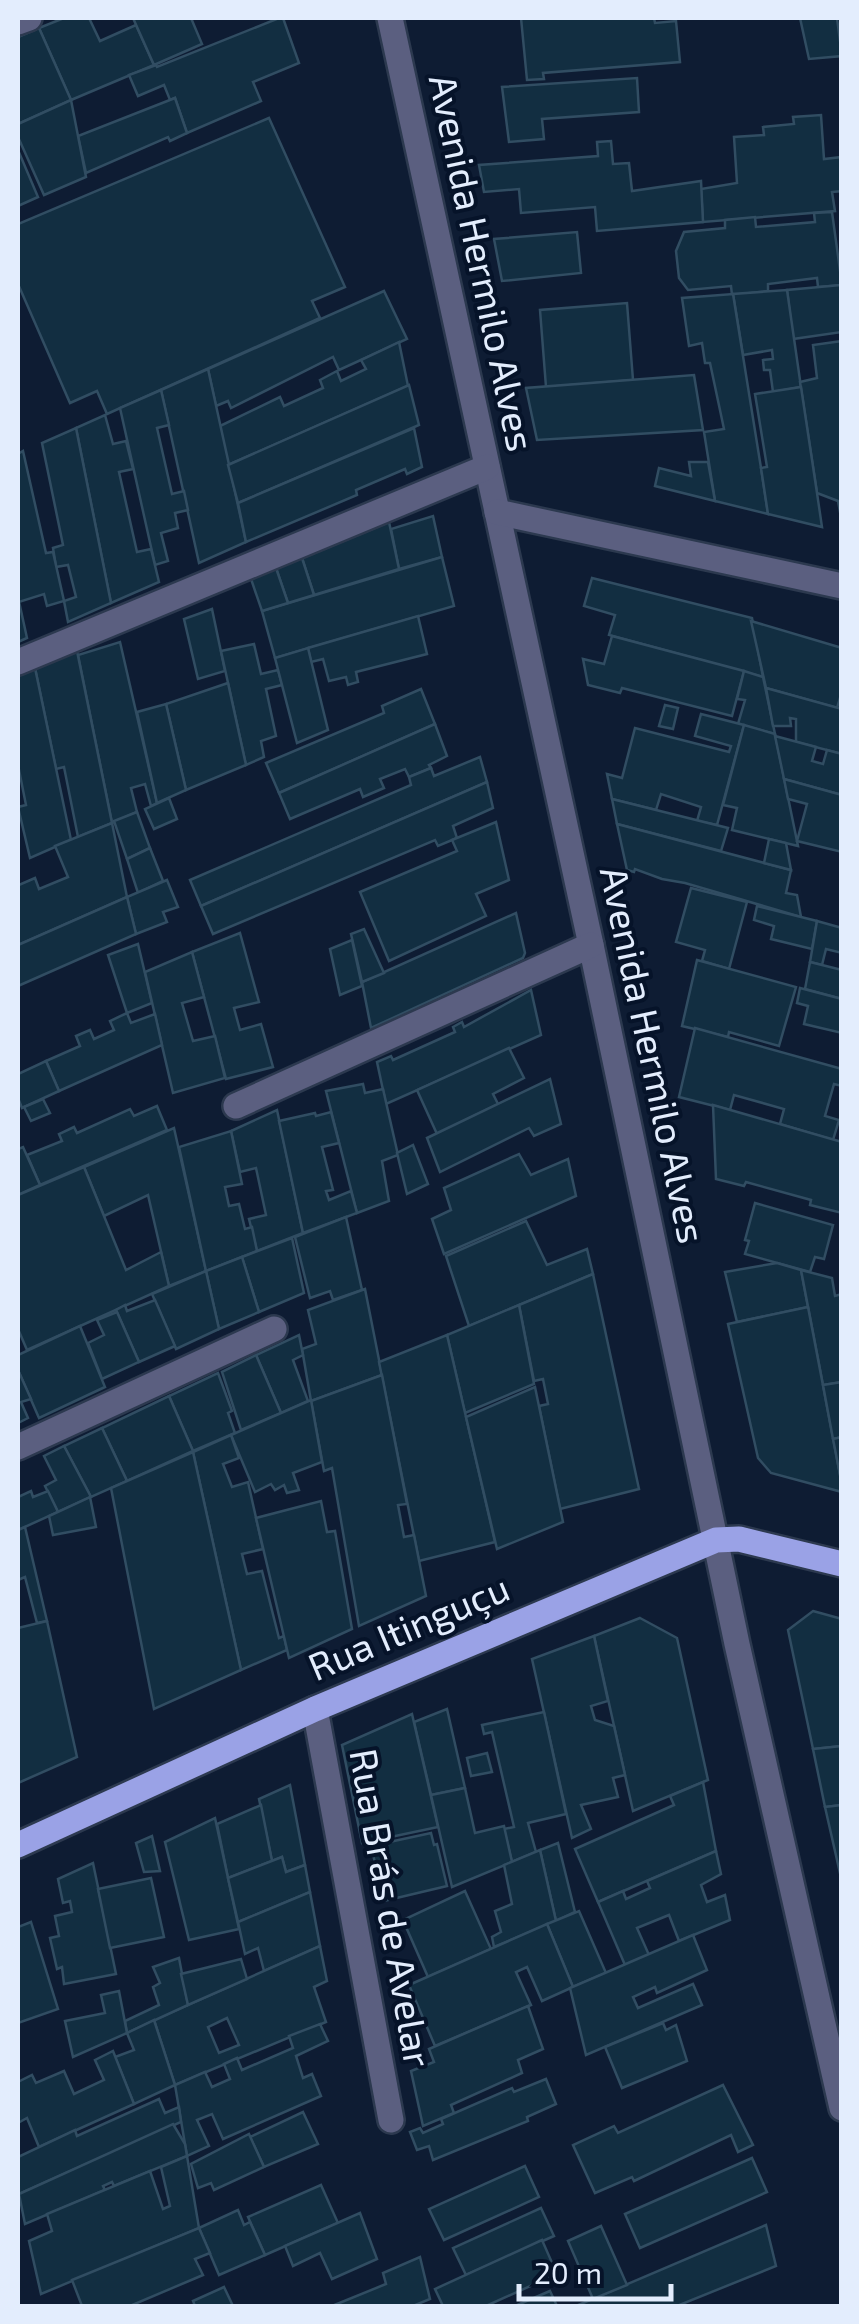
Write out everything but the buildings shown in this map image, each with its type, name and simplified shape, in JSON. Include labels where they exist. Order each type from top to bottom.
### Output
[{"type":"main road","name":"Rua Itinguçu","points":[[18,1845],[315,1709],[716,1540],[740,1539],[842,1564]]},
{"type":"street","points":[[18,22],[29,18]]},
{"type":"street","name":"Avenida Hermilo Alves","points":[[390,18],[716,1540],[842,2108]]},
{"type":"street","points":[[18,662],[487,467]]},
{"type":"street","points":[[497,512],[842,586]]},
{"type":"street","points":[[236,1106],[591,945]]},
{"type":"street","points":[[18,1447],[274,1329]]},
{"type":"street","name":"Rua Brás de Avelar","points":[[315,1709],[390,2120]]}]
